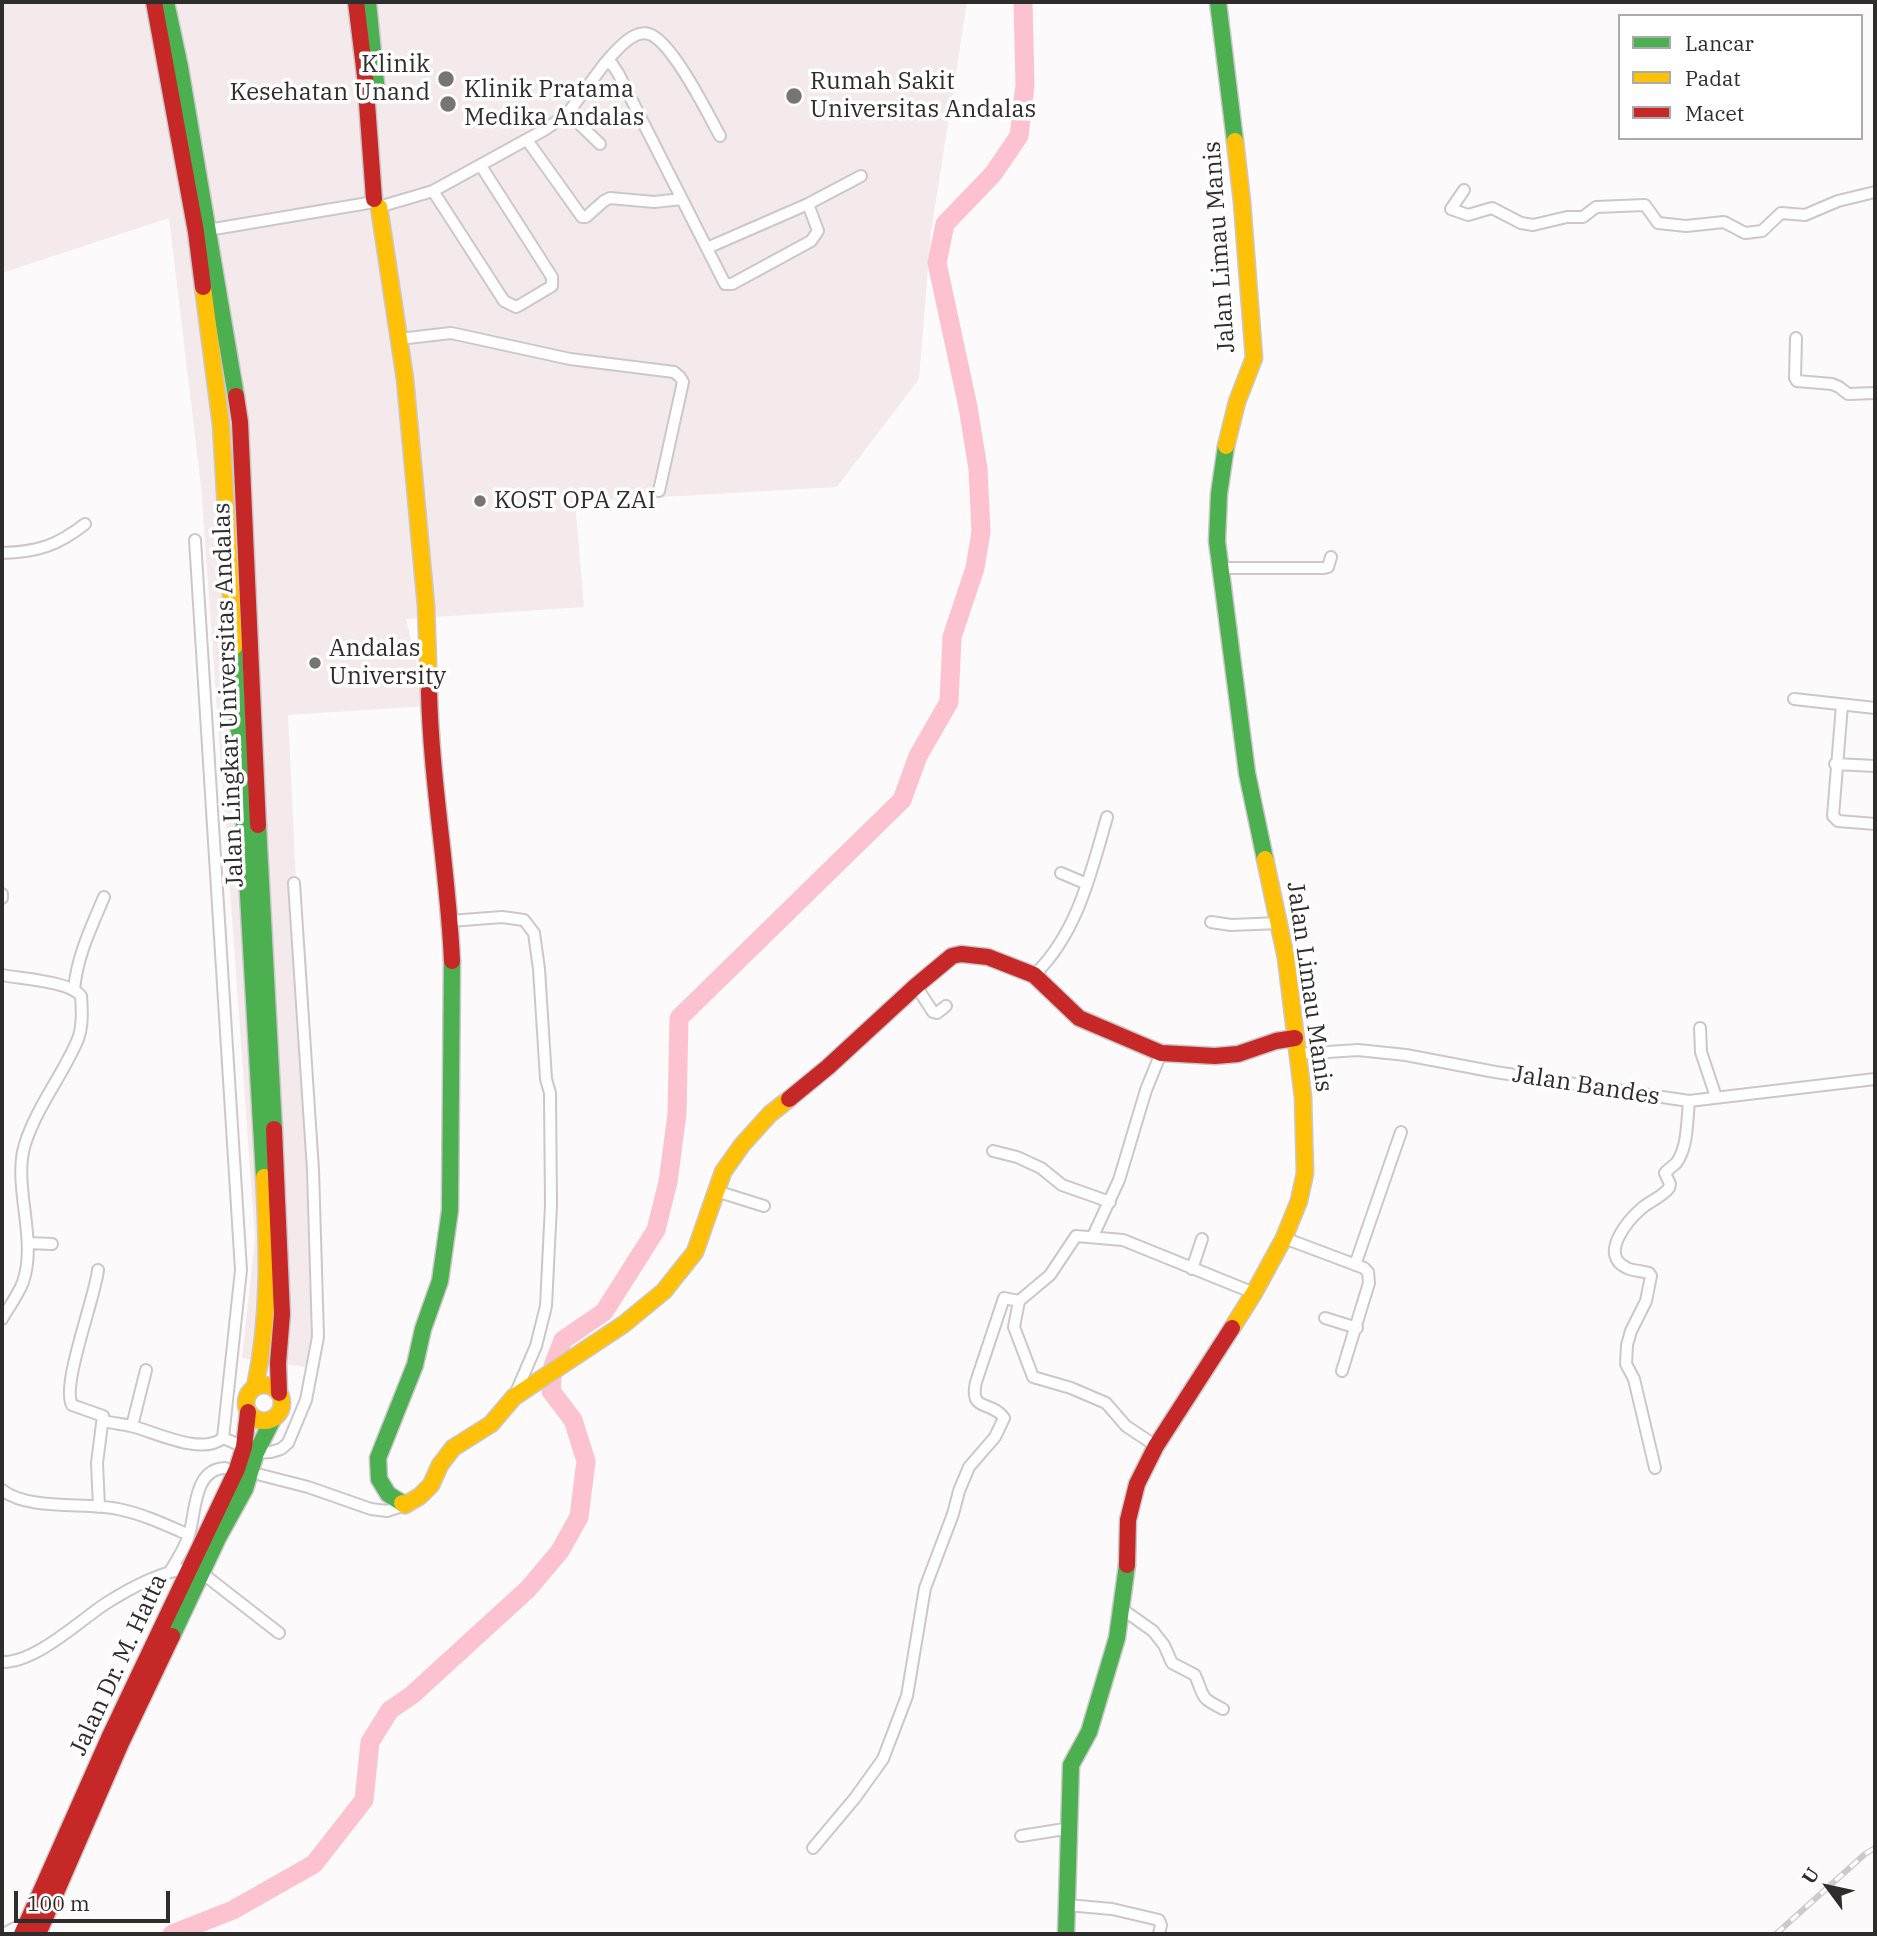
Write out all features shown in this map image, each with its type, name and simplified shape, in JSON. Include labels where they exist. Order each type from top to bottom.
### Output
[{"type":"street","name":"Jalan Lingkar Universitas Andalas","points":[[154,2],[173,68]]},
{"type":"street","name":"Jalan Lingkar Universitas Andalas","points":[[166,2],[173,68],[240,422],[264,977],[278,1201],[282,1314],[278,1363],[279,1393]]},
{"type":"street","points":[[356,2],[379,202],[405,379],[426,606],[430,736],[450,921],[452,972],[450,1210],[440,1281],[423,1329],[415,1365],[378,1458],[379,1479],[388,1494],[405,1505]]},
{"type":"street","points":[[368,2],[376,75],[379,202]]},
{"type":"street","name":"Jalan Limau Manis","points":[[1066,1934],[1071,1765],[1089,1732],[1111,1660],[1122,1609],[1132,1502],[1137,1484],[1156,1446],[1254,1293],[1284,1238],[1299,1201],[1306,1150],[1303,1097],[1280,923],[1247,773],[1217,541],[1222,465],[1244,380],[1254,358],[1242,202],[1218,2]]},
{"type":"street","points":[[202,231],[433,191],[527,140],[568,113],[620,46],[641,34],[649,34],[659,40],[686,75],[720,136]]},
{"type":"street","points":[[605,63],[612,64],[618,73],[724,284],[732,284],[811,241],[817,234],[817,224],[808,204]]},
{"type":"street","points":[[568,113],[600,144]]},
{"type":"street","points":[[527,140],[582,217],[586,217],[610,198],[654,202],[682,199]]},
{"type":"street","points":[[433,191],[504,301],[516,307],[520,305],[552,286],[552,277],[481,166]]},
{"type":"street","points":[[707,248],[808,204],[861,176]]},
{"type":"street","points":[[1464,190],[1451,209],[1468,215],[1492,208],[1521,223],[1533,225],[1567,217],[1583,217],[1596,206],[1617,208],[1645,205],[1658,223],[1686,226],[1724,222],[1745,233],[1764,229],[1781,214],[1805,215],[1838,201],[1875,192]]},
{"type":"street","name":"Jalan Lingkar Universitas Andalas","points":[[202,231],[221,425],[267,1228],[267,1309],[256,1387]]},
{"type":"street","points":[[399,339],[451,333],[570,359],[674,372],[683,382],[659,491]]},
{"type":"street","points":[[1796,338],[1797,381],[1832,384],[1847,394],[1875,393]]},
{"type":"street","points":[[2,553],[52,546],[85,524]]},
{"type":"street","points":[[195,540],[241,1270],[223,1438]]},
{"type":"street","points":[[1221,568],[1324,568],[1328,567],[1331,557]]},
{"type":"street","points":[[1794,699],[1875,708]]},
{"type":"street","points":[[1842,705],[1835,764],[1833,816],[1838,821],[1875,824]]},
{"type":"street","points":[[1835,764],[1875,766]]},
{"type":"street","points":[[1039,981],[1065,936],[1087,884],[1107,817]]},
{"type":"street","points":[[1061,873],[1087,884]]},
{"type":"street","points":[[223,1438],[250,1450],[271,1452],[288,1443],[306,1401],[318,1337],[313,1170],[294,883]]},
{"type":"street","points":[[74,990],[76,971],[85,942],[104,897]]},
{"type":"street","points":[[450,921],[502,917],[524,920],[534,933],[551,1108],[551,1205],[546,1306],[521,1392]]},
{"type":"street","points":[[1211,922],[1231,925],[1280,923]]},
{"type":"street","points":[[261,1475],[308,1487],[371,1509],[387,1511],[420,1496],[453,1448],[491,1424],[521,1392],[624,1324],[664,1291],[695,1252],[728,1162],[771,1114],[828,1068],[916,986],[953,956],[961,954],[988,957],[1039,981],[1079,1018],[1161,1053],[1214,1056],[1238,1054],[1276,1041],[1296,1046]]},
{"type":"street","points":[[2,975],[74,990],[81,996],[82,1020],[78,1038],[38,1113],[24,1147],[22,1164],[28,1243],[23,1282],[2,1319]]},
{"type":"street","points":[[916,986],[933,1012],[937,1013],[946,1006]]},
{"type":"street","points":[[1700,1028],[1701,1052],[1716,1097]]},
{"type":"street","name":"Jalan Bandes","points":[[1296,1046],[1406,1055],[1495,1072],[1689,1101],[1875,1079]]},
{"type":"street","points":[[1093,1236],[1110,1202],[1161,1053]]},
{"type":"street","points":[[1655,1468],[1634,1379],[1626,1364],[1627,1345],[1646,1301],[1651,1276],[1649,1272],[1620,1264],[1615,1248],[1616,1238],[1629,1221],[1641,1208],[1669,1188],[1665,1173],[1680,1156],[1689,1101]]},
{"type":"street","points":[[1356,1265],[1401,1132]]},
{"type":"street","points":[[993,1152],[1017,1157],[1041,1168],[1062,1185],[1110,1202]]},
{"type":"street","points":[[716,1191],[764,1206]]},
{"type":"street","points":[[1156,1446],[1126,1426],[1106,1403],[1071,1388],[1033,1377],[1014,1327],[1019,1301],[1050,1275],[1076,1236],[1123,1240],[1254,1293]]},
{"type":"street","points":[[1284,1238],[1364,1268],[1370,1277],[1357,1328],[1342,1371]]},
{"type":"street","points":[[1192,1269],[1202,1239]]},
{"type":"street","points":[[28,1243],[52,1244]]},
{"type":"street","points":[[98,1270],[69,1392],[72,1405],[103,1416],[97,1464],[99,1507]]},
{"type":"street","points":[[813,1848],[855,1798],[883,1759],[906,1696],[925,1588],[969,1467],[995,1437],[1004,1418],[999,1412],[981,1405],[973,1393],[1004,1298],[1019,1301]]},
{"type":"street","points":[[1325,1318],[1357,1328]]},
{"type":"street","points":[[132,1426],[146,1370]]},
{"type":"street","points":[[271,1386],[279,1393],[281,1410],[274,1419],[259,1420],[248,1412],[247,1398],[256,1387],[271,1386]]},
{"type":"street","name":"Jalan Dr. M. Hatta","points":[[248,1412],[250,1450]]},
{"type":"street","name":"Jalan Dr. M. Hatta","points":[[29,1930],[109,1738],[195,1570],[227,1491],[250,1450],[274,1419]]},
{"type":"street","points":[[103,1421],[132,1426],[192,1443],[208,1444],[223,1438]]},
{"type":"street","points":[[171,1570],[189,1535],[201,1484],[216,1468],[225,1468]]},
{"type":"street","points":[[2,1490],[27,1500],[132,1512],[189,1535]]},
{"type":"street","points":[[3,1664],[31,1654],[106,1603],[171,1570],[195,1570],[278,1633]]},
{"type":"street","points":[[1122,1609],[1153,1631],[1164,1645],[1172,1663],[1195,1675],[1201,1694],[1223,1709]]},
{"type":"street","points":[[1021,1836],[1071,1828]]},
{"type":"street","points":[[1068,1905],[1159,1920],[1159,1934]]},
{"type":"street","points":[[4,1934],[29,1930]]},
{"type":"shaded area","name":"Andalas University","points":[[2,2],[967,2],[931,232],[919,379],[837,487],[575,502],[584,607],[406,619],[428,706],[288,715],[318,1235],[320,1369],[242,1358],[255,1238],[201,486],[169,218],[2,273]]},
{"type":"waterway","points":[[172,1934],[233,1910],[314,1864],[364,1800],[370,1742],[390,1710],[412,1695],[528,1589],[560,1551],[579,1517],[586,1461],[573,1420],[551,1391],[553,1366],[563,1340],[604,1312],[656,1230],[668,1182],[677,1114],[679,1018],[902,800],[918,756],[949,702],[952,637],[975,568],[981,532],[978,469],[968,407],[937,263],[945,224],[993,174],[1019,136],[1025,85],[1023,2]]},
{"type":"railway","points":[[1776,1934],[1875,1848]]},
{"type":"traffic: fast","points":[[166,2],[180,67],[236,396]]},
{"type":"traffic: fast","points":[[368,2],[377,93]]},
{"type":"traffic: fast","points":[[1218,2],[1235,141]]},
{"type":"traffic: fast","points":[[1226,446],[1219,494],[1217,541],[1247,773],[1265,859]]},
{"type":"traffic: fast","points":[[234,647],[264,1177]]},
{"type":"traffic: fast","points":[[258,825],[274,1129]]},
{"type":"traffic: fast","points":[[402,1503],[388,1494],[379,1479],[378,1458],[415,1365],[423,1329],[440,1281],[450,1210],[452,961]]},
{"type":"traffic: fast","points":[[172,1636],[218,1538],[245,1489],[256,1453],[273,1419]]},
{"type":"traffic: fast","points":[[1066,1934],[1071,1765],[1089,1732],[1117,1638],[1127,1565]]},
{"type":"traffic: slow","points":[[1226,446],[1237,402],[1254,358],[1235,141]]},
{"type":"traffic: slow","points":[[379,207],[405,379],[426,606],[429,691]]},
{"type":"traffic: slow","points":[[203,287],[221,425],[234,647]]},
{"type":"traffic: slow","points":[[1232,1328],[1284,1238],[1299,1201],[1305,1173],[1303,1097],[1286,958],[1265,859]]},
{"type":"traffic: slow","points":[[402,1503],[405,1505],[420,1496],[431,1485],[440,1465],[453,1448],[491,1424],[514,1397],[624,1324],[664,1291],[695,1252],[723,1172],[742,1145],[770,1114],[789,1099]]},
{"type":"traffic: slow","points":[[255,1387],[267,1282],[264,1177]]},
{"type":"traffic: slow","points":[[264,1385],[277,1390],[282,1403],[277,1416],[264,1421],[251,1416],[246,1403],[251,1390],[264,1385]]},
{"type":"traffic: jam","points":[[154,2],[196,232],[203,287]]},
{"type":"traffic: jam","points":[[356,2],[365,76],[374,199]]},
{"type":"traffic: jam","points":[[236,396],[240,422],[258,825]]},
{"type":"traffic: jam","points":[[429,691],[452,961]]},
{"type":"traffic: jam","points":[[789,1099],[916,986],[952,956],[961,954],[988,957],[1034,975],[1079,1018],[1161,1053],[1215,1056],[1238,1054],[1276,1041],[1295,1038]]},
{"type":"traffic: jam","points":[[274,1129],[282,1314],[278,1363],[279,1393]]},
{"type":"traffic: jam","points":[[1127,1565],[1128,1520],[1137,1484],[1156,1446],[1232,1328]]},
{"type":"traffic: jam","points":[[22,1934],[109,1738],[237,1469],[244,1447],[248,1412]]},
{"type":"traffic: jam","points":[[38,1934],[121,1743],[172,1636]]},
{"type":"place","name":"Klinik Kesehatan Unand","points":[[446,79]]},
{"type":"place","name":"Rumah Sakit Universitas Andalas","points":[[794,96]]},
{"type":"place","name":"Klinik Pratama Medika Andalas","points":[[448,104]]},
{"type":"place","name":"KOST OPA ZAI","points":[[480,501]]},
{"type":"place","name":"Andalas University","points":[[315,663]]}]
